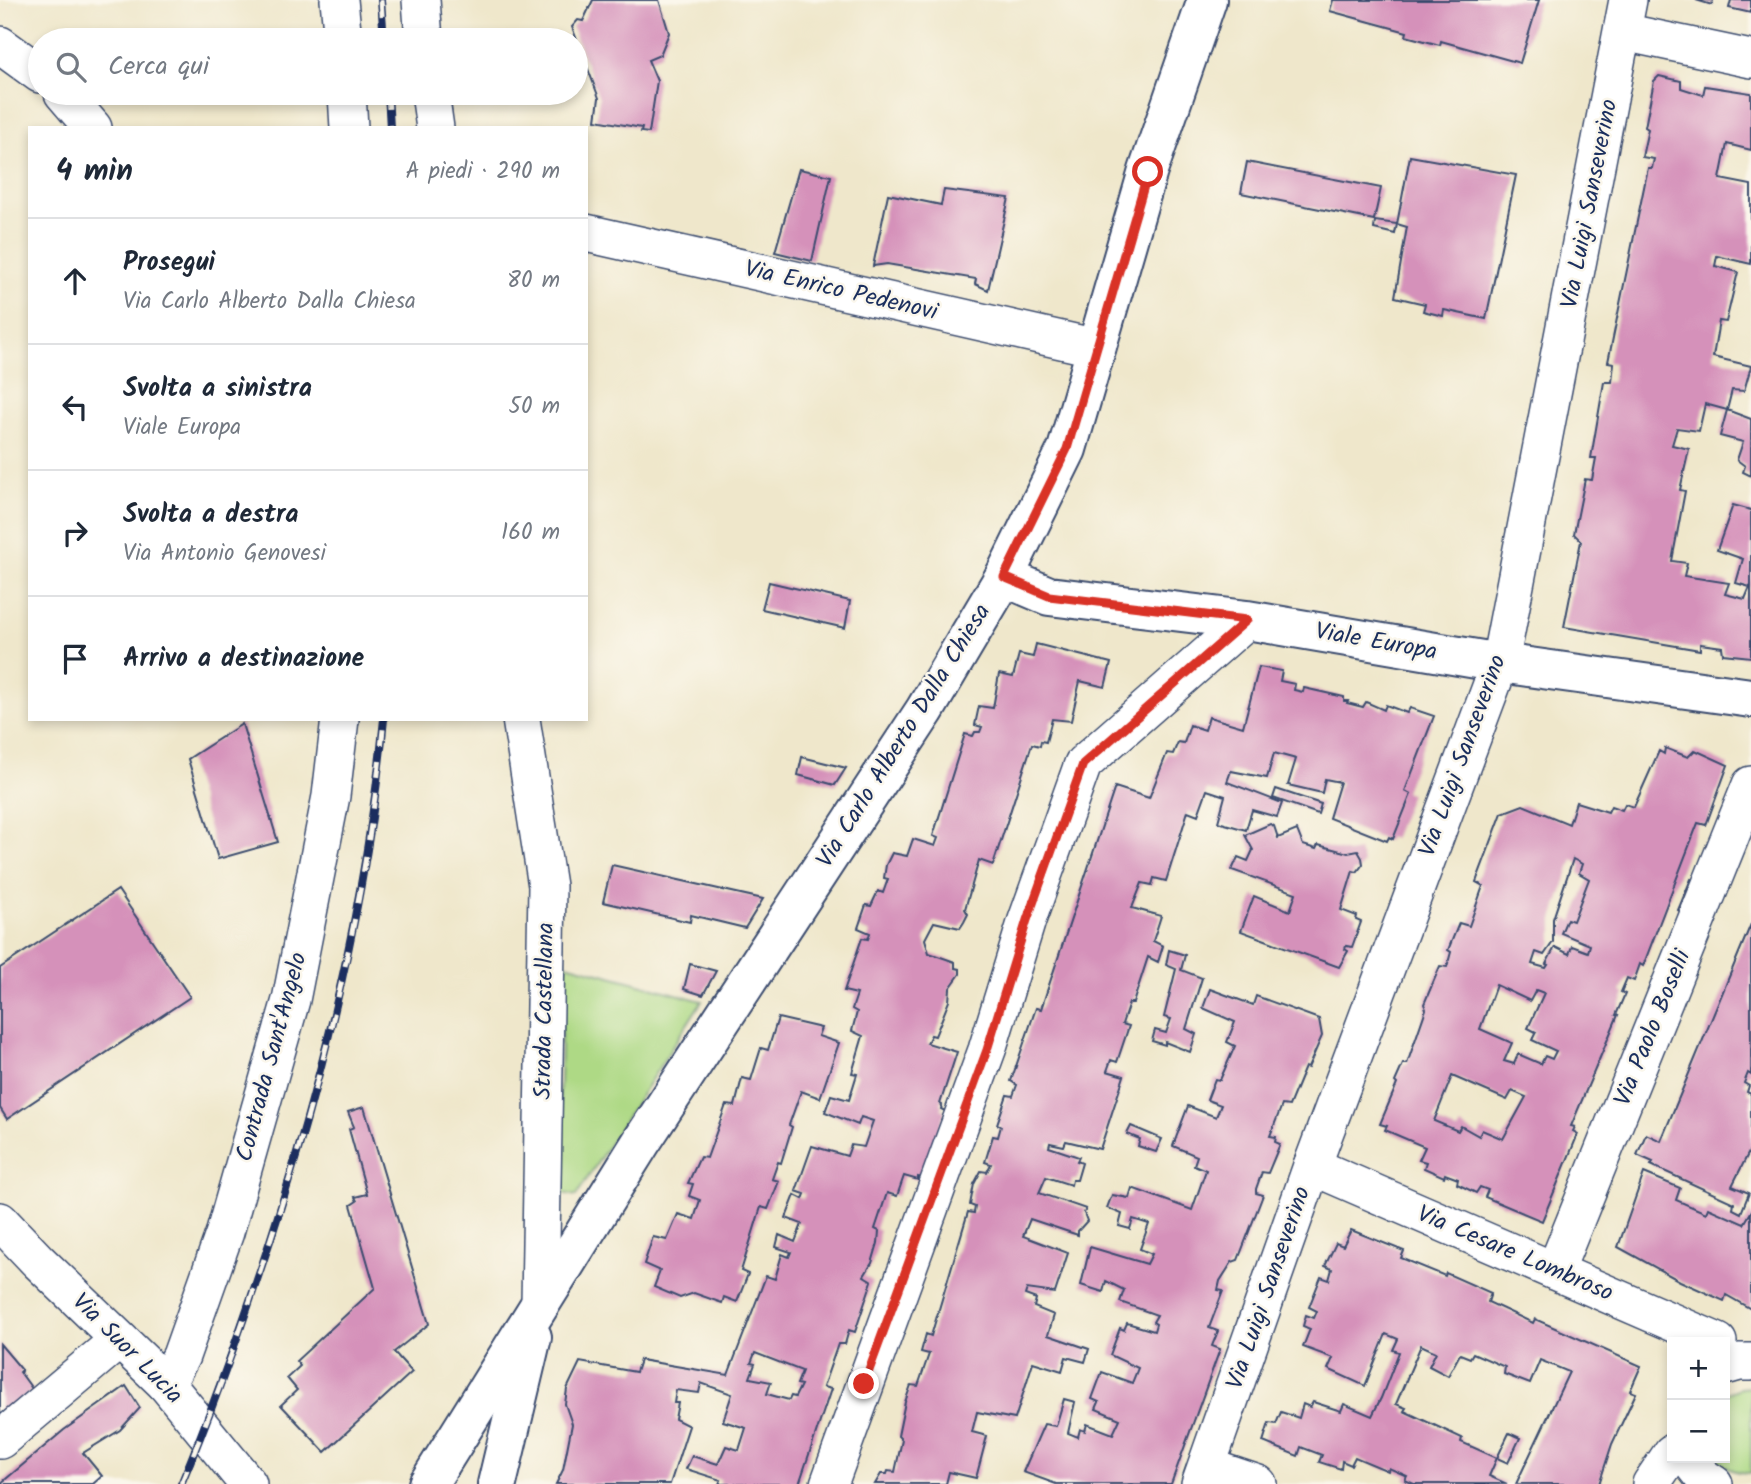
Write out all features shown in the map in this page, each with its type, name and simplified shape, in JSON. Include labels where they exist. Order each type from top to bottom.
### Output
[{"type":"street","points":[[339,0],[341,28]]},
{"type":"street","points":[[421,0],[423,28]]},
{"type":"street","name":"Via Carlo Alberto Dalla Chiesa","points":[[428,1484],[642,1141],[925,710],[1004,577],[1067,449],[1148,172],[1207,0]]},
{"type":"street","points":[[1626,16],[1751,59]]},
{"type":"street","name":"Via Luigi Sanseverino","points":[[1204,1476],[1312,1166],[1500,663],[1626,16]]},
{"type":"street","points":[[0,45],[28,65]]},
{"type":"street","points":[[73,105],[91,126]]},
{"type":"street","points":[[348,105],[349,126]]},
{"type":"street","points":[[432,105],[435,126]]},
{"type":"street","name":"Via Enrico Pedenovi","points":[[588,233],[1097,348]]},
{"type":"street","name":"Viale Europa","points":[[1004,577],[1049,596],[1247,620],[1500,663],[1751,698]]},
{"type":"street","points":[[829,1484],[987,1050],[1027,920],[1083,764],[1247,620]]},
{"type":"street","name":"Contrada Sant'Angelo","points":[[166,1384],[181,1356],[225,1232],[291,1000],[331,796],[340,721]]},
{"type":"street","name":"Strada Castellana","points":[[521,721],[547,886],[540,1304]]},
{"type":"street","name":"Via Paolo Boselli","points":[[1555,1271],[1751,785]]},
{"type":"street","name":"Via Cesare Lombroso","points":[[1312,1166],[1555,1271],[1731,1356]]},
{"type":"street","name":"Via Suor Lucia","points":[[0,1220],[166,1384],[248,1484]]},
{"type":"street","points":[[497,1484],[540,1304]]},
{"type":"street","points":[[0,1440],[119,1340]]},
{"type":"street","points":[[1651,1484],[1667,1460]]},
{"type":"street","points":[[1692,1463],[1703,1477],[1714,1484]]},
{"type":"street","points":[[1204,1476],[1258,1484]]},
{"type":"green space","points":[[563,963],[702,1001],[576,1196],[557,1192]]},
{"type":"green space","points":[[1751,1387],[1751,1473],[1731,1470],[1721,1463],[1730,1463],[1730,1392]]},
{"type":"building","points":[[593,0],[659,0],[669,33],[660,55],[648,60],[657,81],[649,133],[641,132],[642,128],[596,120],[599,98],[588,69],[588,28],[572,27],[578,20],[583,21]]},
{"type":"building","points":[[1333,0],[1539,0],[1520,63],[1441,41],[1440,45],[1406,36],[1407,32],[1330,11]]},
{"type":"building","points":[[1696,0],[1713,0],[1712,5]]},
{"type":"building","points":[[1731,0],[1751,0],[1751,13],[1729,8]]},
{"type":"building","points":[[1659,76],[1681,81],[1681,88],[1703,95],[1705,86],[1751,93],[1751,150],[1727,144],[1720,179],[1751,185],[1751,264],[1717,256],[1715,266],[1738,272],[1726,322],[1719,321],[1713,357],[1751,366],[1744,391],[1732,390],[1727,410],[1705,404],[1699,431],[1677,428],[1672,445],[1689,449],[1680,490],[1685,491],[1672,561],[1687,563],[1684,576],[1729,583],[1725,594],[1745,599],[1750,587],[1736,583],[1743,559],[1717,550],[1733,505],[1751,510],[1751,657],[1723,654],[1722,647],[1700,644],[1700,650],[1564,627],[1581,541],[1574,534],[1585,479],[1592,480],[1596,458],[1591,458],[1604,382],[1612,382],[1614,363],[1608,362],[1648,168],[1652,168],[1654,159],[1642,157],[1654,81]]},
{"type":"building","points":[[1410,156],[1516,175],[1486,319],[1444,310],[1443,316],[1423,311],[1425,304],[1395,297],[1407,227],[1397,224]]},
{"type":"building","points":[[1247,162],[1381,188],[1374,220],[1241,193]]},
{"type":"building","points":[[799,169],[831,176],[812,261],[775,252]]},
{"type":"building","points":[[944,190],[1009,198],[988,290],[975,284],[976,279],[887,264],[873,266],[888,194],[941,205]]},
{"type":"building","points":[[1375,221],[1397,224],[1395,234],[1374,229]]},
{"type":"building","points":[[1727,410],[1751,419],[1751,476],[1743,472],[1745,466],[1737,460],[1743,442],[1720,436]]},
{"type":"building","points":[[769,582],[850,601],[845,628],[762,609]]},
{"type":"building","points":[[1036,644],[1111,663],[1105,687],[1080,681],[1071,721],[1052,719],[1046,742],[1041,741],[1040,746],[1032,744],[993,865],[979,860],[965,909],[968,914],[960,928],[934,922],[925,939],[929,953],[955,962],[955,968],[960,969],[960,974],[950,988],[949,1001],[935,1036],[931,1035],[927,1043],[957,1052],[940,1104],[945,1111],[922,1178],[918,1177],[918,1180],[904,1176],[897,1196],[887,1193],[875,1229],[879,1231],[878,1243],[872,1263],[864,1276],[872,1281],[855,1332],[849,1330],[845,1344],[838,1344],[823,1387],[831,1389],[799,1484],[719,1484],[721,1480],[686,1469],[692,1456],[718,1464],[726,1446],[739,1450],[746,1428],[723,1421],[732,1394],[701,1383],[699,1393],[676,1390],[674,1403],[678,1403],[675,1419],[689,1426],[670,1484],[556,1484],[563,1470],[572,1424],[565,1404],[567,1389],[580,1362],[636,1372],[640,1360],[728,1375],[766,1276],[775,1279],[782,1254],[789,1257],[791,1252],[776,1247],[779,1235],[795,1242],[802,1224],[786,1218],[795,1195],[803,1199],[805,1194],[796,1191],[812,1146],[847,1156],[851,1145],[864,1147],[873,1121],[861,1117],[858,1125],[825,1112],[831,1095],[849,1100],[857,1074],[852,1073],[863,1036],[852,1031],[857,1012],[852,1009],[857,994],[844,991],[862,938],[868,939],[870,933],[858,928],[866,905],[871,906],[878,891],[883,893],[888,879],[884,878],[886,865],[892,853],[907,856],[913,839],[935,846],[938,838],[933,836],[965,734],[973,736],[975,732],[980,732],[982,727],[975,725],[979,706],[993,708],[999,674],[1013,677],[1019,654],[1033,657]],"holes":[[[755,1353],[802,1371],[797,1384],[801,1385],[795,1397],[791,1396],[789,1400],[767,1394],[771,1382],[750,1378],[755,1364],[751,1363]]]},
{"type":"building","points":[[1259,667],[1282,671],[1280,681],[1295,684],[1294,690],[1303,692],[1304,688],[1344,697],[1347,703],[1363,707],[1366,702],[1384,710],[1386,705],[1407,713],[1410,708],[1434,716],[1405,791],[1411,794],[1393,839],[1389,837],[1387,841],[1329,818],[1340,782],[1325,779],[1322,793],[1288,785],[1296,759],[1274,753],[1267,778],[1231,771],[1227,782],[1282,803],[1277,817],[1252,810],[1246,830],[1218,822],[1225,796],[1207,790],[1198,815],[1188,811],[1166,881],[1154,878],[1152,885],[1142,883],[1132,908],[1161,916],[1153,941],[1163,946],[1158,962],[1148,957],[1133,1003],[1129,1003],[1122,1024],[1129,1026],[1117,1062],[1111,1060],[1107,1071],[1124,1076],[1100,1149],[1066,1141],[1064,1146],[1050,1143],[1049,1147],[1079,1157],[1077,1161],[1082,1163],[1077,1180],[1072,1180],[1071,1185],[1046,1177],[1039,1193],[1086,1209],[1084,1213],[1087,1221],[1078,1231],[1078,1235],[1030,1219],[1023,1236],[1068,1253],[1055,1293],[1027,1289],[1025,1295],[1036,1299],[1034,1307],[1054,1315],[1048,1335],[1089,1349],[1085,1362],[1066,1357],[1062,1371],[1033,1362],[1015,1419],[977,1412],[972,1432],[987,1436],[976,1478],[949,1472],[946,1484],[875,1484],[881,1474],[895,1472],[902,1440],[898,1436],[905,1402],[911,1385],[918,1386],[929,1354],[921,1352],[926,1334],[931,1336],[968,1212],[974,1213],[975,1207],[970,1205],[974,1184],[981,1171],[987,1172],[991,1164],[985,1162],[993,1136],[998,1137],[1001,1126],[997,1124],[1007,1095],[1013,1096],[1017,1085],[1011,1081],[1036,1008],[1041,1009],[1115,787],[1149,798],[1167,753],[1173,754],[1178,742],[1184,743],[1190,725],[1205,730],[1209,717],[1243,727]]},
{"type":"building","points":[[242,724],[278,842],[218,859],[188,759]]},
{"type":"building","points":[[1665,748],[1688,757],[1695,750],[1728,765],[1706,825],[1698,823],[1643,966],[1640,964],[1634,981],[1627,978],[1621,992],[1625,994],[1618,1015],[1571,1126],[1575,1127],[1573,1131],[1578,1134],[1542,1221],[1485,1197],[1488,1190],[1480,1187],[1476,1193],[1457,1184],[1458,1179],[1445,1174],[1444,1177],[1424,1168],[1426,1162],[1419,1160],[1425,1147],[1385,1130],[1387,1126],[1380,1124],[1403,1064],[1407,1064],[1426,1009],[1424,1004],[1440,966],[1447,967],[1451,952],[1448,950],[1459,923],[1469,926],[1483,886],[1476,882],[1502,813],[1523,805],[1569,824],[1576,802],[1608,812],[1611,806],[1622,810],[1625,804],[1634,807],[1659,751],[1664,754]],"holes":[[[1573,859],[1582,864],[1579,873],[1589,879],[1573,921],[1567,919],[1561,933],[1590,945],[1588,952],[1572,946],[1569,954],[1555,947],[1546,968],[1532,964],[1536,952],[1544,955],[1553,942],[1553,919]],[[1496,985],[1530,1001],[1536,990],[1544,993],[1528,1028],[1536,1032],[1532,1040],[1556,1051],[1552,1059],[1545,1056],[1541,1064],[1518,1054],[1514,1064],[1504,1061],[1512,1043],[1480,1029]],[[1452,1076],[1507,1100],[1512,1091],[1526,1097],[1503,1139],[1482,1130],[1479,1136],[1461,1126],[1458,1131],[1434,1121]]]},
{"type":"building","points":[[802,757],[846,768],[835,785],[798,775]]},
{"type":"building","points":[[1276,789],[1321,804],[1318,814],[1273,798]]},
{"type":"building","points":[[1270,824],[1274,826],[1278,838],[1297,830],[1303,845],[1316,849],[1318,845],[1348,853],[1358,851],[1362,858],[1363,864],[1357,872],[1353,871],[1341,910],[1357,916],[1356,920],[1361,922],[1352,947],[1346,946],[1348,951],[1339,967],[1241,931],[1254,896],[1290,911],[1296,893],[1232,870],[1238,857],[1248,861],[1253,850],[1245,835]]},
{"type":"building","points":[[612,865],[763,899],[745,928],[691,915],[690,922],[603,902]]},
{"type":"building","points":[[1691,879],[1702,883],[1687,915],[1678,910]]},
{"type":"building","points":[[118,890],[190,997],[7,1119],[0,1108],[0,968]]},
{"type":"building","points":[[1751,924],[1751,1075],[1748,1073],[1744,1083],[1749,1086],[1747,1092],[1751,1094],[1751,1148],[1732,1186],[1749,1193],[1741,1213],[1733,1209],[1734,1203],[1651,1165],[1653,1162],[1637,1155],[1646,1134],[1661,1141]]},
{"type":"building","points":[[1169,950],[1185,955],[1181,970],[1202,978],[1186,1029],[1196,1034],[1190,1052],[1165,1042],[1165,1045],[1152,1041],[1155,1030],[1166,1033],[1171,1019],[1164,1017],[1176,969],[1166,965]]},
{"type":"building","points":[[690,964],[716,971],[703,995],[684,989]]},
{"type":"building","points":[[1210,989],[1253,1005],[1256,996],[1319,1019],[1322,1036],[1308,1068],[1305,1067],[1289,1106],[1282,1105],[1270,1136],[1276,1137],[1275,1142],[1280,1144],[1268,1173],[1262,1172],[1256,1189],[1256,1193],[1263,1195],[1238,1260],[1232,1262],[1220,1281],[1218,1290],[1223,1291],[1209,1328],[1218,1331],[1212,1346],[1220,1349],[1171,1484],[1056,1484],[1023,1472],[1044,1424],[1056,1426],[1064,1399],[1075,1402],[1068,1433],[1078,1437],[1080,1429],[1085,1431],[1087,1424],[1113,1434],[1120,1419],[1096,1409],[1099,1402],[1092,1399],[1102,1372],[1132,1383],[1138,1368],[1110,1355],[1120,1328],[1124,1330],[1127,1323],[1154,1331],[1156,1324],[1153,1322],[1157,1315],[1120,1302],[1124,1290],[1106,1281],[1103,1292],[1081,1285],[1090,1247],[1147,1264],[1152,1254],[1140,1249],[1149,1224],[1133,1219],[1130,1229],[1119,1226],[1122,1214],[1107,1208],[1112,1195],[1129,1198],[1132,1188],[1192,1210],[1206,1170],[1194,1165],[1197,1156],[1173,1146],[1188,1106],[1216,1117],[1221,1105],[1207,1100],[1215,1079],[1220,1080],[1235,1046],[1227,1042],[1235,1022],[1203,1008]]},
{"type":"building","points":[[778,1018],[821,1028],[818,1036],[839,1043],[820,1098],[801,1091],[789,1125],[792,1127],[781,1163],[778,1162],[772,1179],[779,1181],[768,1209],[761,1207],[741,1271],[748,1274],[737,1302],[724,1297],[722,1303],[694,1293],[680,1298],[654,1287],[660,1271],[644,1264],[653,1237],[667,1240],[678,1214],[694,1219],[700,1200],[689,1196],[693,1184],[688,1183],[700,1157],[707,1158],[726,1105],[735,1106],[742,1078],[751,1080],[761,1048],[768,1050]]},
{"type":"building","points":[[364,1107],[429,1324],[394,1352],[412,1372],[325,1452],[281,1405],[297,1390],[287,1378],[300,1366],[296,1361],[375,1288],[351,1205],[357,1201],[355,1197],[367,1194],[349,1129],[354,1127],[348,1112]]},
{"type":"building","points":[[1131,1126],[1162,1139],[1156,1152],[1138,1146],[1140,1139],[1127,1134]]},
{"type":"building","points":[[1644,1173],[1680,1188],[1676,1200],[1706,1213],[1708,1208],[1744,1224],[1751,1212],[1751,1309],[1726,1295],[1724,1301],[1680,1281],[1618,1247]]},
{"type":"building","points":[[1351,1230],[1404,1251],[1401,1258],[1445,1276],[1446,1273],[1491,1293],[1488,1302],[1533,1323],[1535,1319],[1641,1366],[1630,1391],[1636,1393],[1612,1444],[1599,1484],[1516,1484],[1569,1372],[1540,1360],[1530,1384],[1504,1374],[1505,1367],[1473,1353],[1470,1358],[1460,1354],[1448,1376],[1429,1366],[1436,1352],[1421,1345],[1396,1404],[1406,1408],[1404,1411],[1462,1438],[1461,1442],[1497,1458],[1489,1476],[1507,1484],[1414,1484],[1405,1480],[1407,1476],[1355,1457],[1351,1465],[1342,1461],[1341,1469],[1319,1462],[1322,1455],[1301,1447],[1298,1456],[1263,1442],[1269,1423],[1276,1424],[1281,1412],[1299,1418],[1303,1404],[1310,1407],[1313,1402],[1341,1411],[1344,1404],[1372,1416],[1381,1398],[1399,1352],[1393,1350],[1398,1339],[1386,1334],[1365,1386],[1328,1369],[1333,1358],[1303,1347],[1310,1329],[1303,1326],[1306,1315],[1314,1318],[1317,1311],[1309,1307],[1321,1277],[1329,1280],[1332,1269],[1325,1266],[1336,1243],[1343,1246]]},
{"type":"building","points":[[0,1344],[22,1370],[20,1372],[33,1390],[0,1417]]},
{"type":"building","points":[[126,1386],[140,1408],[120,1430],[83,1453],[102,1476],[93,1484],[0,1484],[64,1430]]},
{"type":"building","points":[[1509,1433],[1520,1438],[1508,1463],[1497,1458]]},
{"type":"railway","points":[[381,0],[383,28]]},
{"type":"railway","points":[[389,105],[390,126]]},
{"type":"railway","points":[[181,1484],[217,1394],[249,1302],[309,1113],[355,918],[367,852],[384,721]]},
{"type":"route","points":[[864,1384],[987,1050],[1027,920],[1083,764],[1247,620],[1049,596],[1004,577],[1067,449],[1148,172]]}]
